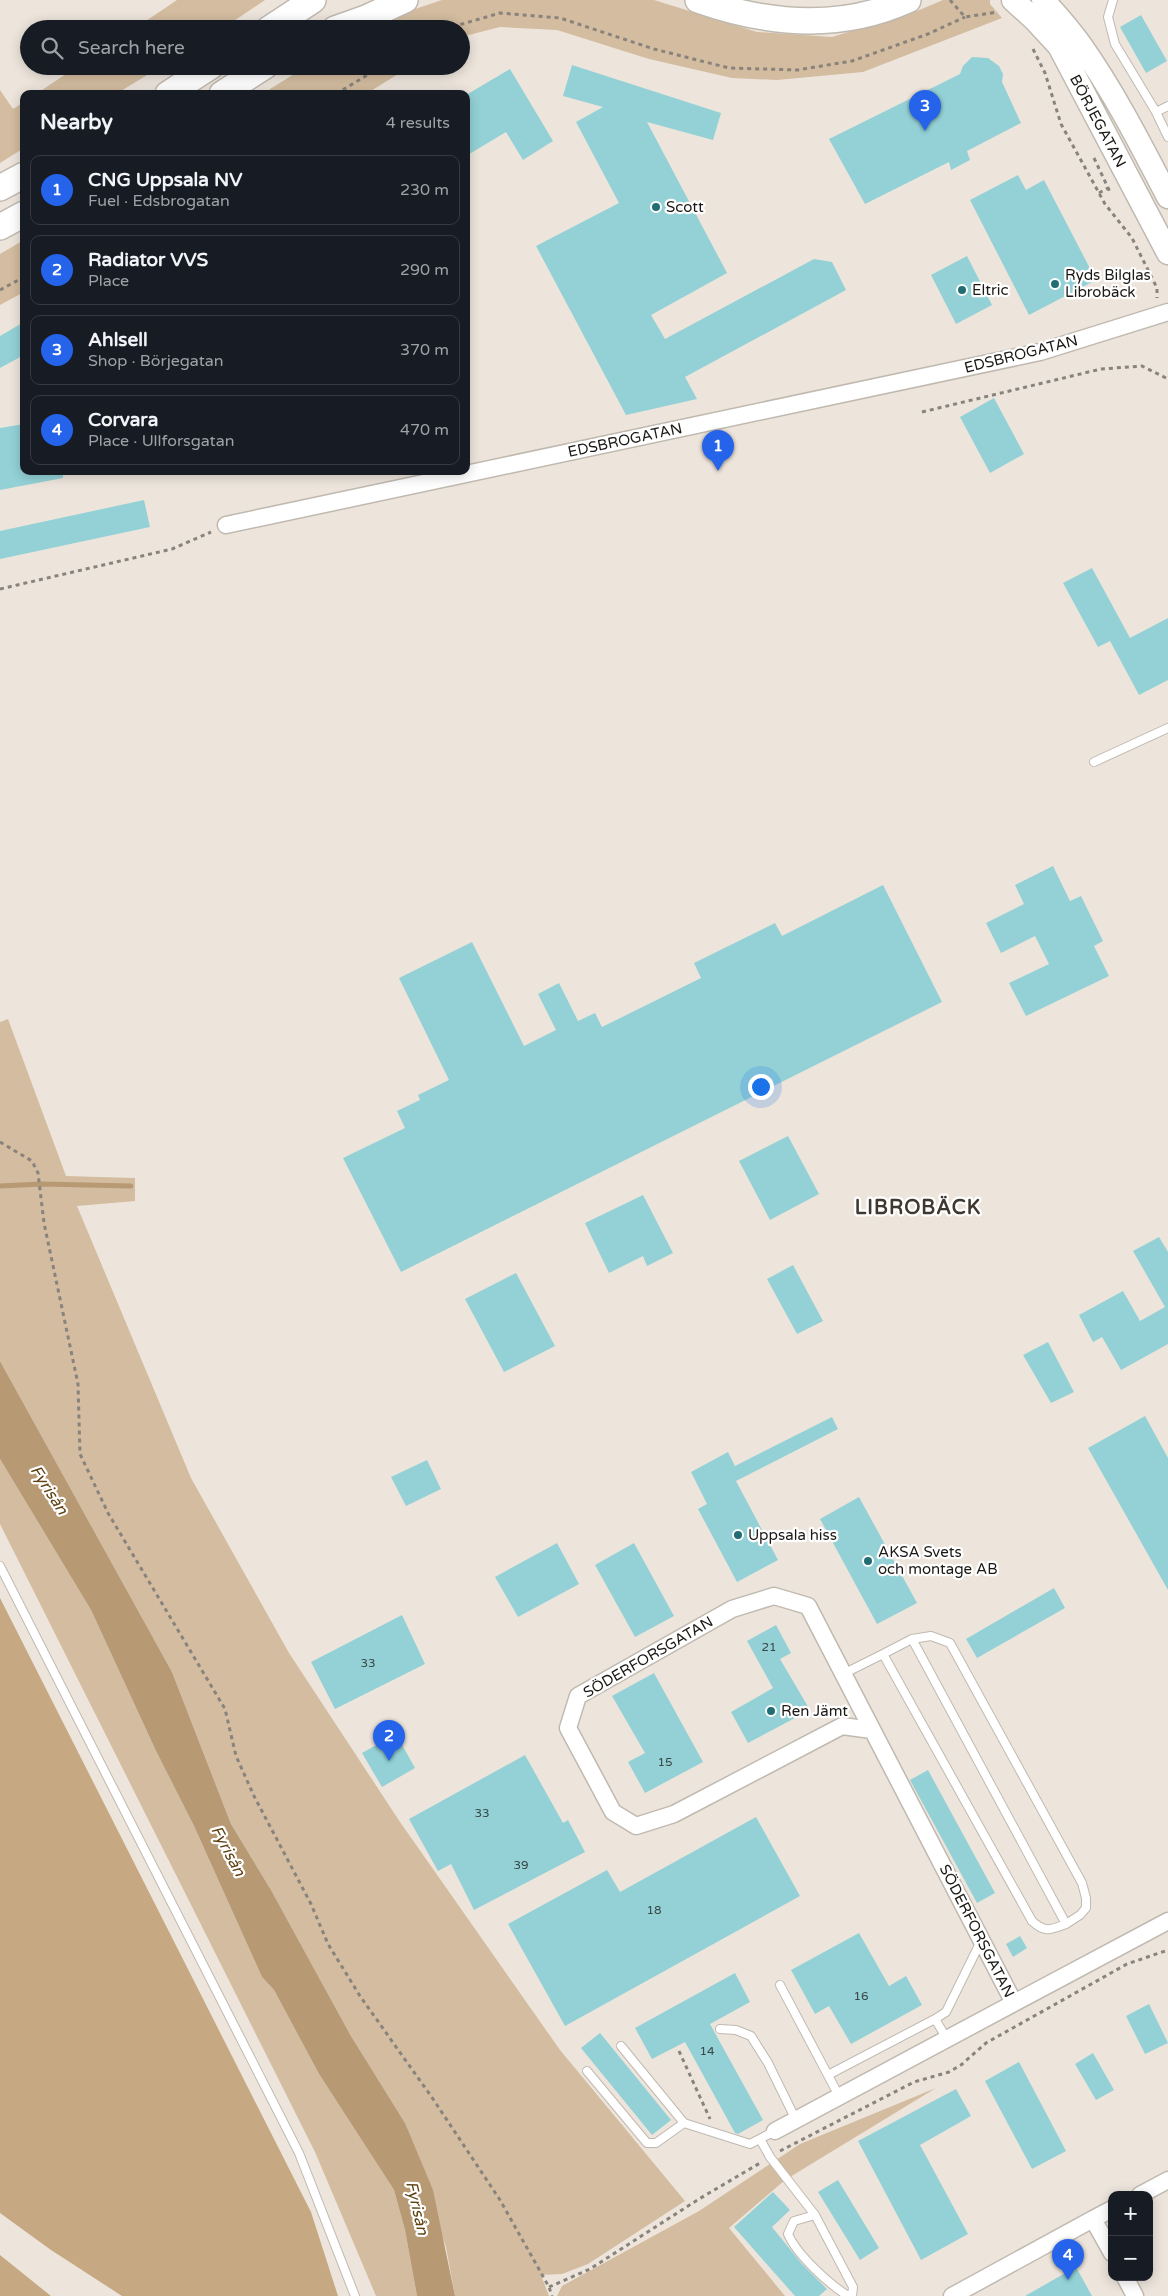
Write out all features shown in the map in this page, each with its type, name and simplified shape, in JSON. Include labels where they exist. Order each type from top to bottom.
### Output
[{"type":"main road","points":[[283,20],[313,0]]},
{"type":"main road","points":[[335,20],[364,0]]},
{"type":"main road","points":[[360,20],[405,0]]},
{"type":"main road","points":[[698,0],[759,17],[815,22],[872,13],[908,0]]},
{"type":"main road","name":"BÖRJEGATAN","points":[[1043,0],[1084,51],[1129,122],[1168,197]]},
{"type":"main road","name":"BÖRJEGATAN","points":[[1007,6],[1036,20],[1059,46],[1168,253]]},
{"type":"main road","points":[[174,90],[197,75]]},
{"type":"main road","points":[[228,90],[251,75]]},
{"type":"main road","points":[[0,188],[20,176]]},
{"type":"main road","points":[[0,227],[20,216]]},
{"type":"street","name":"EDSBROGATAN","points":[[470,473],[1040,352],[1161,315]]},
{"type":"street","name":"EDSBROGATAN","points":[[226,525],[461,475]]},
{"type":"street","name":"SÖDERFORSGATAN","points":[[872,1730],[842,1726],[674,1814],[636,1826],[613,1812],[568,1728],[578,1696],[732,1609],[774,1596],[808,1606],[1014,2003],[1168,1921]]},
{"type":"street","points":[[775,2132],[1014,2003]]},
{"type":"street","points":[[1147,2191],[1168,2180]]},
{"type":"street","points":[[952,2296],[1108,2211]]},
{"type":"street","points":[[1093,2219],[1108,2246]]},
{"type":"street","points":[[1127,2281],[1135,2296]]},
{"type":"lane","points":[[1113,0],[1108,17],[1115,44],[1156,112],[1168,138]]},
{"type":"lane","points":[[1156,112],[1168,106]]},
{"type":"lane","points":[[1094,762],[1168,728]]},
{"type":"lane","points":[[0,1566],[299,2153],[355,2296]]},
{"type":"lane","points":[[843,1674],[912,1639],[931,1636],[950,1643],[1082,1883],[1086,1898],[1086,1908],[1080,1915],[1066,1924],[1052,1929],[1041,1929],[1032,1921],[883,1654]]},
{"type":"lane","points":[[912,1639],[1066,1924]]},
{"type":"lane","points":[[828,2076],[946,2012],[982,1939]]},
{"type":"lane","points":[[780,1985],[840,2096]]},
{"type":"lane","points":[[934,2019],[947,2039]]},
{"type":"lane","points":[[720,2029],[736,2030],[750,2036],[768,2063],[796,2120]]},
{"type":"lane","points":[[621,2046],[684,2123],[750,2144],[775,2132]]},
{"type":"lane","points":[[587,2071],[647,2143],[656,2144],[684,2123]]},
{"type":"lane","points":[[760,2139],[770,2157],[815,2215],[853,2287],[852,2296]]},
{"type":"lane","points":[[815,2215],[794,2221],[788,2234],[792,2244],[836,2289],[848,2296]]},
{"type":"path","points":[[950,0],[965,17]]},
{"type":"path","points":[[470,22],[500,14],[560,18],[654,49],[729,68],[797,70],[852,61],[928,34],[965,17],[995,11],[1007,6]]},
{"type":"path","points":[[1032,47],[1046,73],[1061,124],[1105,204],[1132,238],[1157,288],[1157,303],[1161,315]]},
{"type":"path","points":[[343,90],[367,75]]},
{"type":"path","points":[[1099,194],[1108,188]]},
{"type":"path","points":[[0,290],[20,278]]},
{"type":"path","points":[[922,412],[1101,370],[1142,366],[1168,379]]},
{"type":"path","points":[[0,589],[172,549],[226,525]]},
{"type":"path","points":[[0,1142],[32,1162],[38,1174],[44,1223],[78,1384],[80,1454],[108,1513],[225,1709],[236,1756],[254,1796],[311,1904],[328,1944],[360,1996],[433,2099],[500,2200],[549,2287],[552,2296]]},
{"type":"path","points":[[549,2287],[590,2269],[699,2199],[770,2157],[914,2082],[949,2072],[962,2065],[986,2043],[1127,1964],[1168,1950]]},
{"type":"path","points":[[679,2051],[711,2122],[721,2136]]},
{"type":"shaded area","points":[[177,0],[265,0],[235,20],[147,20]]},
{"type":"shaded area","points":[[442,0],[654,0],[757,32],[832,37],[917,11],[943,0],[990,0],[990,4],[1002,18],[863,72],[777,80],[732,78],[649,59],[557,30],[500,27],[470,35],[470,20],[391,20],[406,12]]},
{"type":"shaded area","points":[[64,75],[147,75],[123,90],[42,90]]},
{"type":"shaded area","points":[[293,75],[397,75],[372,90],[268,90]]},
{"type":"shaded area","points":[[0,90],[13,109],[20,105],[20,150],[0,163]]},
{"type":"shaded area","points":[[20,242],[20,294],[0,305],[0,254]]},
{"type":"shaded area","points":[[8,1019],[66,1176],[135,1178],[135,1201],[77,1206],[191,1478],[289,1653],[400,1822],[560,2050],[685,2201],[588,2264],[562,2274],[541,2275],[549,2296],[455,2296],[446,2247],[405,2123],[351,2036],[271,1890],[231,1824],[172,1672],[0,1361],[0,1022]]},
{"type":"shaded area","points":[[0,1459],[91,1610],[156,1751],[194,1826],[262,1977],[274,1990],[319,2074],[394,2190],[405,2230],[417,2296],[376,2296],[315,2152],[0,1524]]},
{"type":"shaded area","points":[[0,1598],[311,2212],[338,2296],[122,2296],[51,2250],[0,2213]]},
{"type":"shaded area","points":[[936,2088],[785,2180],[729,2228],[785,2296],[557,2296],[562,2286],[699,2211],[800,2144]]},
{"type":"shaded area","points":[[0,2255],[51,2296],[0,2296]]},
{"type":"water","name":"Fyrisån","points":[[0,1361],[172,1672],[231,1824],[271,1890],[351,2036],[405,2123],[433,2190],[455,2296],[417,2296],[405,2230],[394,2190],[319,2074],[274,1990],[262,1977],[194,1826],[156,1751],[91,1610],[0,1459]]},
{"type":"building","points":[[1141,15],[1167,61],[1146,73],[1120,27]]},
{"type":"building","points":[[972,57],[988,58],[999,66],[1003,74],[1002,82],[1021,123],[967,151],[970,160],[951,170],[949,162],[865,204],[829,139],[960,74],[963,66]]},
{"type":"building","points":[[572,65],[721,113],[713,140],[647,122],[727,273],[651,315],[665,339],[814,259],[832,262],[846,290],[685,377],[697,399],[626,415],[536,246],[619,203],[576,122],[603,107],[563,96]]},
{"type":"building","points":[[510,69],[553,141],[523,160],[506,132],[470,154],[470,93]]},
{"type":"building","points":[[1018,175],[1026,190],[1044,180],[1096,280],[1029,315],[970,200]]},
{"type":"building","name":"Eltric","points":[[967,256],[992,305],[956,324],[931,275]]},
{"type":"building","points":[[20,324],[20,357],[0,368],[0,336]]},
{"type":"building","points":[[994,398],[1024,454],[990,473],[960,417]]},
{"type":"building","points":[[20,425],[20,475],[63,475],[63,478],[0,490],[0,428]]},
{"type":"building","points":[[144,500],[150,527],[0,559],[0,531]]},
{"type":"building","points":[[1092,568],[1130,638],[1168,618],[1168,680],[1139,695],[1110,641],[1098,647],[1063,583]]},
{"type":"building","points":[[1053,866],[1070,901],[1081,896],[1103,941],[1094,946],[1109,976],[1026,1016],[1009,983],[1049,964],[1035,936],[1001,953],[986,923],[1024,904],[1015,885]]},
{"type":"building","points":[[883,885],[942,1002],[401,1272],[343,1158],[405,1128],[397,1111],[420,1100],[418,1095],[449,1080],[399,978],[472,942],[524,1046],[556,1030],[538,994],[559,983],[578,1021],[595,1013],[602,1027],[701,978],[694,963],[775,923],[782,936]]},
{"type":"building","points":[[788,1136],[819,1194],[770,1220],[739,1161]]},
{"type":"building","points":[[643,1195],[673,1253],[647,1266],[643,1256],[609,1273],[585,1223]]},
{"type":"building","points":[[1159,1237],[1168,1252],[1168,1344],[1121,1370],[1102,1337],[1093,1342],[1079,1315],[1123,1291],[1140,1321],[1165,1307],[1133,1251]]},
{"type":"building","points":[[793,1265],[823,1321],[797,1334],[767,1279]]},
{"type":"building","points":[[516,1273],[555,1346],[504,1372],[465,1299]]},
{"type":"building","points":[[1048,1342],[1074,1392],[1051,1403],[1023,1355]]},
{"type":"building","points":[[1145,1416],[1168,1458],[1168,1590],[1088,1448]]},
{"type":"building","points":[[832,1417],[838,1429],[736,1481],[778,1560],[737,1582],[698,1509],[707,1504],[691,1472],[728,1452],[735,1466]]},
{"type":"building","points":[[427,1460],[441,1489],[406,1506],[391,1477]]},
{"type":"building","name":"AKSA Svets och montage AB","points":[[859,1497],[917,1603],[877,1624],[820,1519]]},
{"type":"building","points":[[557,1543],[579,1584],[518,1617],[495,1577]]},
{"type":"building","points":[[634,1543],[674,1616],[635,1637],[595,1565]]},
{"type":"building","points":[[1054,1588],[1065,1608],[977,1658],[966,1639]]},
{"type":"building","points":[[402,1615],[425,1664],[335,1709],[311,1662]]},
{"type":"building","name":"Ren Jämt","points":[[776,1625],[791,1653],[780,1659],[810,1710],[748,1743],[731,1712],[773,1688],[747,1641]]},
{"type":"building","points":[[654,1673],[703,1762],[645,1793],[628,1762],[645,1753],[612,1696]]},
{"type":"building","points":[[396,1734],[415,1768],[382,1787],[362,1753]]},
{"type":"building","points":[[525,1755],[563,1823],[568,1820],[585,1852],[474,1910],[451,1864],[438,1871],[409,1819]]},
{"type":"building","points":[[928,1770],[995,1893],[977,1903],[910,1780]]},
{"type":"building","points":[[756,1817],[800,1896],[565,2026],[508,1924],[607,1870],[620,1892]]},
{"type":"building","points":[[859,1933],[889,1986],[906,1976],[922,2005],[851,2044],[829,2006],[815,2014],[791,1970]]},
{"type":"building","points":[[1020,1936],[1027,1948],[1013,1957],[1006,1944]]},
{"type":"building","points":[[735,1973],[750,2002],[710,2024],[763,2120],[738,2134],[735,2133],[685,2042],[652,2059],[635,2028]]},
{"type":"building","points":[[1149,2004],[1168,2043],[1145,2054],[1126,2016]]},
{"type":"building","points":[[600,2033],[671,2120],[652,2135],[581,2048]]},
{"type":"building","points":[[1093,2053],[1114,2090],[1096,2100],[1075,2064]]},
{"type":"building","points":[[1019,2062],[1066,2151],[1032,2169],[985,2081]]},
{"type":"building","points":[[956,2089],[971,2116],[920,2145],[968,2234],[921,2260],[858,2141]]},
{"type":"building","points":[[838,2180],[879,2248],[860,2260],[818,2192]]},
{"type":"building","points":[[773,2192],[790,2210],[772,2227],[802,2264],[827,2289],[819,2296],[795,2296],[734,2227]]},
{"type":"building","points":[[1076,2267],[1092,2296],[1025,2296]]},
{"type":"waterway","points":[[0,1186],[42,1184],[131,1186]]},
{"type":"place","name":"Ahlsell","points":[[925,131]]},
{"type":"place","name":"Scott","points":[[656,207]]},
{"type":"place","name":"Ryds Bilglas Librobäck","points":[[1055,284]]},
{"type":"place","name":"Eltric","points":[[962,290]]},
{"type":"place","name":"CNG Uppsala NV","points":[[718,471]]},
{"type":"place","name":"Uppsala hiss","points":[[738,1535]]},
{"type":"place","name":"AKSA Svets och montage AB","points":[[868,1561]]},
{"type":"place","name":"Ren Jämt","points":[[771,1711]]},
{"type":"place","name":"Radiator VVS","points":[[389,1761]]},
{"type":"place","name":"Corvara","points":[[1068,2280]]},
{"type":"district","name":"LIBROBÄCK","points":[[918,1208]]}]
